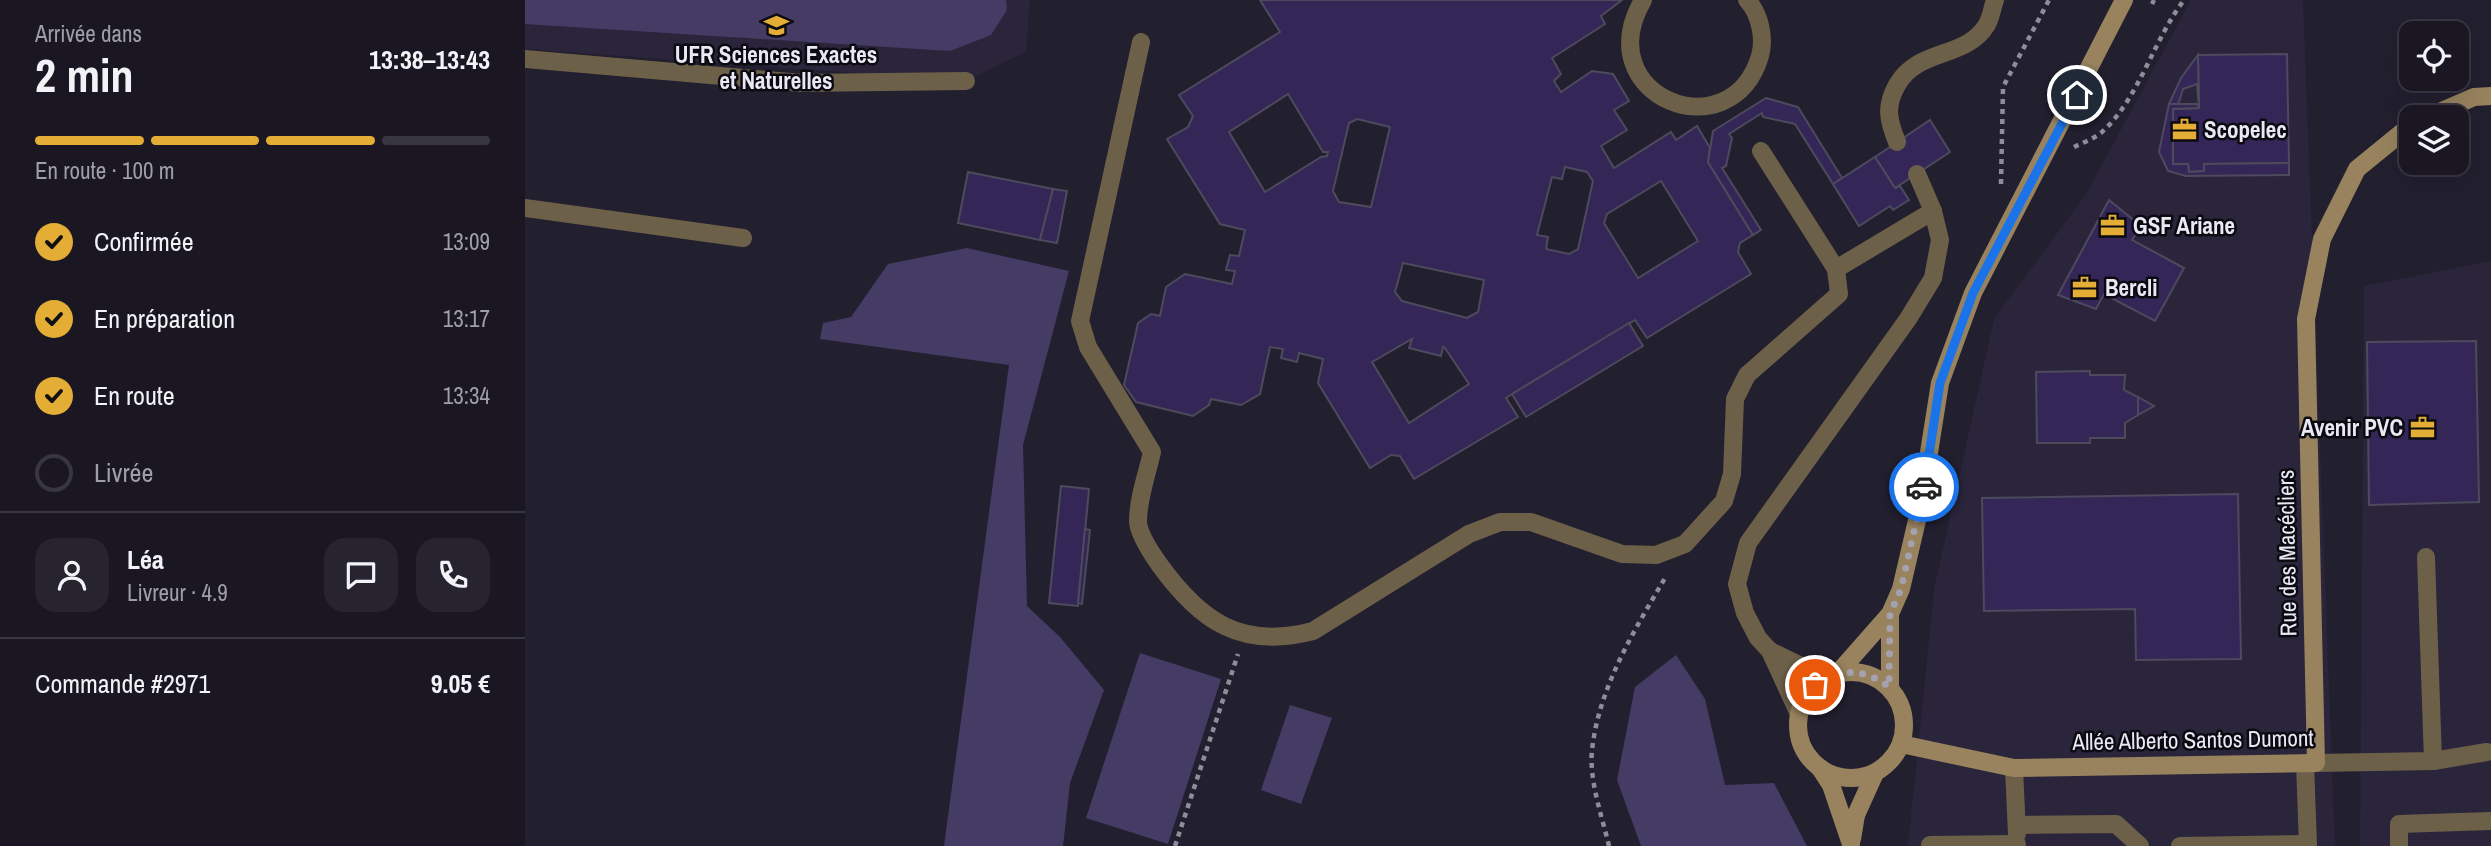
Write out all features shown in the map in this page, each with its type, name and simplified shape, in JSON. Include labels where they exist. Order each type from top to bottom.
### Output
[{"type":"street","points":[[1643,0],[1633,18],[1628,38],[1631,59],[1639,78],[1655,95],[1676,105],[1699,107],[1722,102],[1741,89],[1755,71],[1762,48],[1760,25],[1752,1]]},
{"type":"street","points":[[1897,142],[1888,120],[1889,99],[1905,71],[1932,55],[1962,47],[1986,27],[1995,0]]},
{"type":"street","points":[[1851,845],[1831,785],[1820,768],[1806,754],[1798,735],[1799,714],[1807,695],[1832,675],[1890,614],[1901,589],[1921,503],[1940,383],[1973,293],[2124,0]]},
{"type":"street","points":[[1141,42],[1080,321],[1089,347],[1152,452],[1137,523],[1154,556],[1179,591],[1208,619],[1244,635],[1286,638],[1313,631],[1469,534],[1500,522],[1531,522],[1622,554],[1656,555],[1685,544],[1724,500],[1732,474],[1735,399],[1747,375],[1839,294],[1836,269],[1761,151]]},
{"type":"street","points":[[525,59],[802,83],[966,81]]},
{"type":"street","points":[[2455,105],[2473,97],[2491,96]]},
{"type":"street","name":"Rue des Macécliers","points":[[2311,763],[2306,319],[2322,239],[2357,169],[2399,135]]},
{"type":"street","points":[[1799,714],[1770,651],[1758,638],[1745,613],[1737,584],[1748,543],[1908,319],[1933,278],[1940,240],[1933,211],[1917,174]]},
{"type":"street","points":[[525,208],[743,238]]},
{"type":"street","points":[[1836,269],[1933,211]]},
{"type":"street","points":[[2426,557],[2433,761]]},
{"type":"street","points":[[1889,687],[1890,614]]},
{"type":"street","points":[[1770,651],[1832,675],[1857,671],[1875,676],[1889,687],[1901,704],[1905,724],[1901,744],[1891,761],[1875,773],[1857,778],[1838,777],[1820,768]]},
{"type":"street","name":"Allée Alberto Santos Dumont","points":[[1901,744],[2014,768],[2433,761],[2489,752]]},
{"type":"street","points":[[2180,846],[2308,845],[2311,763]]},
{"type":"street","points":[[1930,845],[2017,845],[2014,768]]},
{"type":"street","points":[[1851,845],[1856,815],[1875,773]]},
{"type":"street","points":[[2399,846],[2399,824],[2491,821]]},
{"type":"street","points":[[2017,825],[2116,824],[2140,846]]},
{"type":"path","points":[[2001,197],[2003,87],[2049,0]]},
{"type":"path","points":[[2039,166],[2102,133],[2126,106],[2164,26],[2184,0]]},
{"type":"path","points":[[1609,846],[1596,790],[1592,751],[1595,738],[1613,671],[1685,544]]},
{"type":"path","points":[[1175,846],[1244,635]]},
{"type":"shaded area","name":"UFR Sciences Exactes et Naturelles","points":[[525,0],[1030,0],[1026,52],[966,81],[525,49]]},
{"type":"shaded area","points":[[525,0],[1006,0],[1007,10],[991,35],[950,51],[525,24]]},
{"type":"shaded area","points":[[2191,0],[2303,0],[2335,846],[1908,846],[1934,589],[1994,319],[2086,194]]},
{"type":"shaded area","points":[[967,248],[1069,271],[1023,445],[1027,606],[1060,637],[1104,690],[1070,783],[1063,846],[944,846],[1009,365],[820,339],[823,323],[851,317],[888,264]]},
{"type":"shaded area","points":[[2491,261],[2491,846],[2360,846],[2364,286]]},
{"type":"shaded area","points":[[1140,653],[1221,679],[1168,844],[1086,818]]},
{"type":"shaded area","points":[[1676,655],[1705,699],[1725,785],[1774,783],[1807,846],[1641,846],[1617,780],[1635,687]]},
{"type":"shaded area","points":[[1290,705],[1332,718],[1301,804],[1261,790]]},
{"type":"building","points":[[1260,0],[1622,0],[1601,16],[1605,24],[1552,58],[1561,74],[1554,81],[1561,92],[1592,71],[1613,74],[1629,101],[1614,110],[1627,130],[1601,146],[1614,168],[1671,132],[1676,140],[1697,126],[1710,148],[1708,162],[1753,235],[1740,243],[1738,252],[1751,274],[1647,338],[1635,320],[1514,393],[1506,398],[1518,417],[1414,479],[1400,456],[1391,455],[1370,468],[1318,383],[1323,359],[1299,353],[1297,362],[1281,358],[1283,349],[1270,347],[1260,394],[1241,405],[1211,399],[1209,405],[1193,416],[1136,402],[1124,385],[1138,323],[1151,314],[1160,316],[1166,287],[1185,274],[1232,284],[1235,271],[1226,270],[1230,255],[1239,256],[1245,230],[1220,224],[1167,139],[1188,127],[1193,116],[1179,95],[1280,32]],"holes":[[[1288,94],[1323,152],[1328,152],[1327,156],[1321,157],[1265,192],[1229,132]],[[1357,119],[1390,127],[1371,207],[1339,202],[1333,191],[1349,123]],[[1565,167],[1587,172],[1593,181],[1578,249],[1569,254],[1546,249],[1548,237],[1537,235],[1552,177],[1562,179]],[[1661,181],[1698,241],[1638,278],[1604,223],[1607,214]],[[1403,263],[1484,280],[1478,312],[1467,318],[1402,301],[1395,292]],[[1412,339],[1409,348],[1441,356],[1443,347],[1445,348],[1469,384],[1409,423],[1372,362]]]},
{"type":"building","points":[[2287,54],[2289,163],[2204,164],[2204,171],[2189,172],[2188,164],[2173,164],[2173,109],[2199,108],[2198,55]]},
{"type":"building","points":[[2198,55],[2199,108],[2197,84],[2183,89],[2178,105],[2169,104],[2181,78]]},
{"type":"building","points":[[1766,98],[1798,107],[1842,178],[1833,184],[1795,124],[1763,117],[1762,113],[1729,134],[1732,138],[1726,166],[1722,168],[1761,230],[1753,235],[1708,162],[1713,131]]},
{"type":"building","points":[[2169,104],[2197,104],[2199,108],[2173,109],[2173,164],[2188,164],[2189,172],[2204,171],[2204,164],[2289,163],[2289,175],[2186,176],[2168,171],[2159,152]]},
{"type":"building","points":[[1930,120],[1950,152],[1895,188],[1875,157]]},
{"type":"building","points":[[1875,157],[1895,188],[1900,186],[1909,200],[1893,210],[1890,206],[1859,226],[1833,184]]},
{"type":"building","points":[[968,172],[1053,189],[1040,240],[958,223]]},
{"type":"building","points":[[1053,189],[1067,191],[1057,243],[1040,240]]},
{"type":"building","points":[[2109,200],[2141,226],[2132,240],[2184,268],[2155,321],[2104,294],[2096,309],[2058,295]]},
{"type":"building","points":[[1629,323],[1643,346],[1526,417],[1512,394]]},
{"type":"building","points":[[2476,341],[2479,502],[2369,505],[2367,342]]},
{"type":"building","points":[[2090,371],[2090,375],[2125,375],[2124,390],[2138,397],[2138,415],[2125,423],[2125,438],[2090,438],[2090,443],[2037,443],[2036,372]]},
{"type":"building","points":[[2138,397],[2154,406],[2138,415]]},
{"type":"building","points":[[1061,486],[1089,489],[1078,606],[1049,603]]},
{"type":"building","points":[[2238,494],[2241,659],[2136,660],[2135,609],[1984,611],[1982,498]]},
{"type":"building","points":[[1085,529],[1090,530],[1082,604],[1078,603]]},
{"type":"way so far","points":[[1815,685],[1838,673],[1857,671],[1875,676],[1889,687],[1890,614],[1901,589],[1924,487]]},
{"type":"place","name":"UFR Sciences Exactes et Naturelles","points":[[776,25]]},
{"type":"place","name":"Scopelec","points":[[2184,130]]},
{"type":"place","name":"GSF Ariane","points":[[2113,226]]},
{"type":"place","name":"Bercli","points":[[2085,288]]},
{"type":"place","name":"Avenir PVC","points":[[2423,428]]},
{"type":"route","points":[[1924,487],[1940,383],[1973,293],[2077,95]]}]
